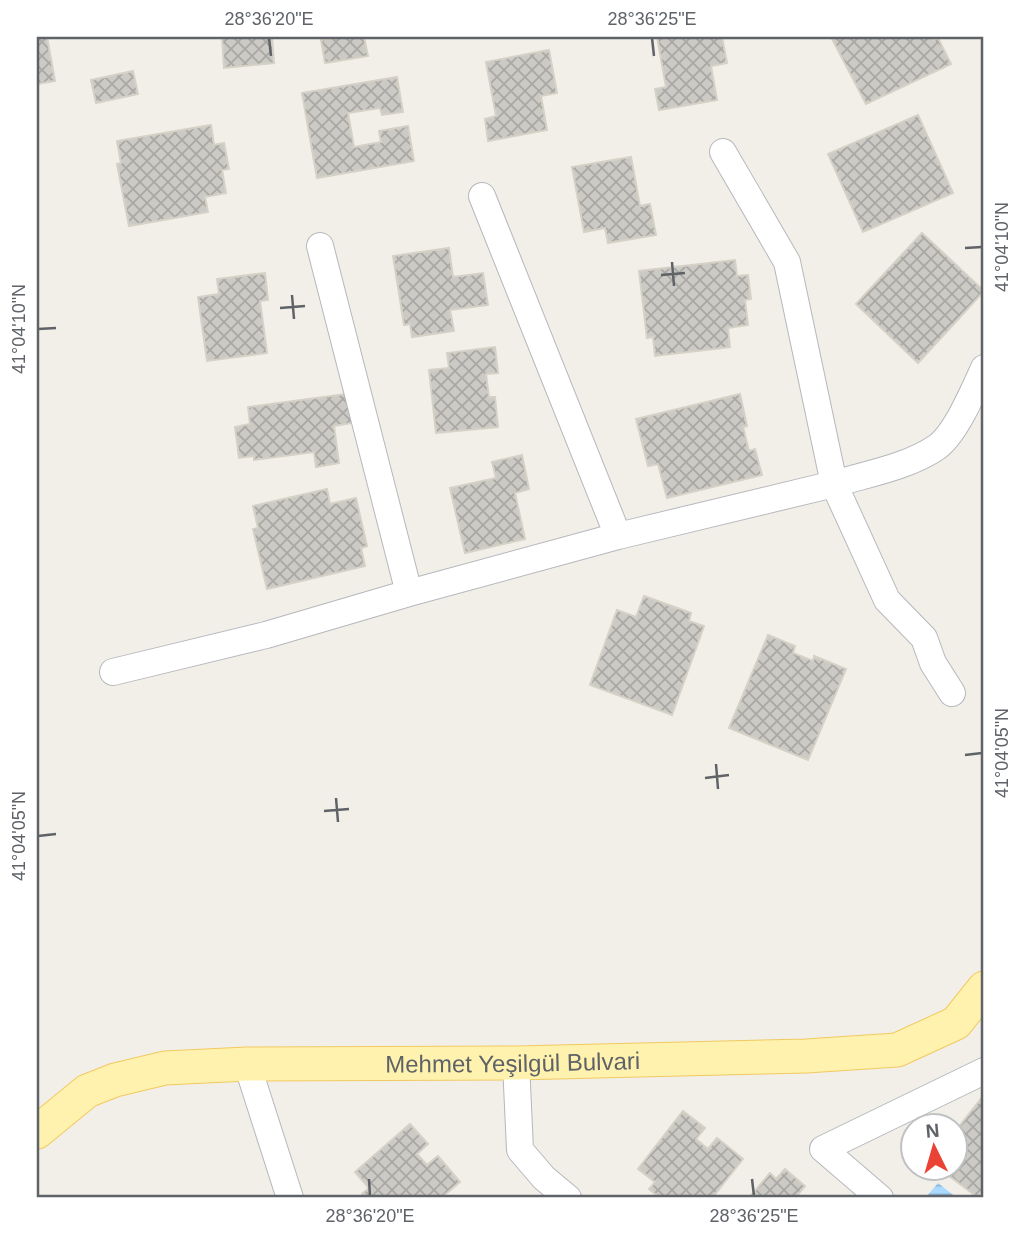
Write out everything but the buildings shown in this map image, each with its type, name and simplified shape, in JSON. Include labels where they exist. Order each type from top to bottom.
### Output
[{"type":"main road","name":"Mehmet Yeşilgül Bulvari","points":[[37,1132],[87,1091],[115,1080],[164,1068],[247,1064],[516,1063],[806,1056],[897,1050],[956,1023],[984,988]]},
{"type":"street","points":[[723,152],[787,262],[834,484],[887,600],[924,638],[933,663],[952,693]]},
{"type":"street","points":[[482,196],[618,536]]},
{"type":"street","points":[[320,246],[409,593]]},
{"type":"street","points":[[113,672],[266,635],[618,536],[834,484],[905,462],[938,446],[965,411],[984,368]]},
{"type":"street","points":[[516,1063],[520,1150],[544,1178],[568,1198]]},
{"type":"street","points":[[247,1064],[290,1198]]},
{"type":"street","points":[[880,1198],[823,1149],[984,1071]]},
{"type":"water","points":[[938,1183],[957,1198],[927,1196]]}]
